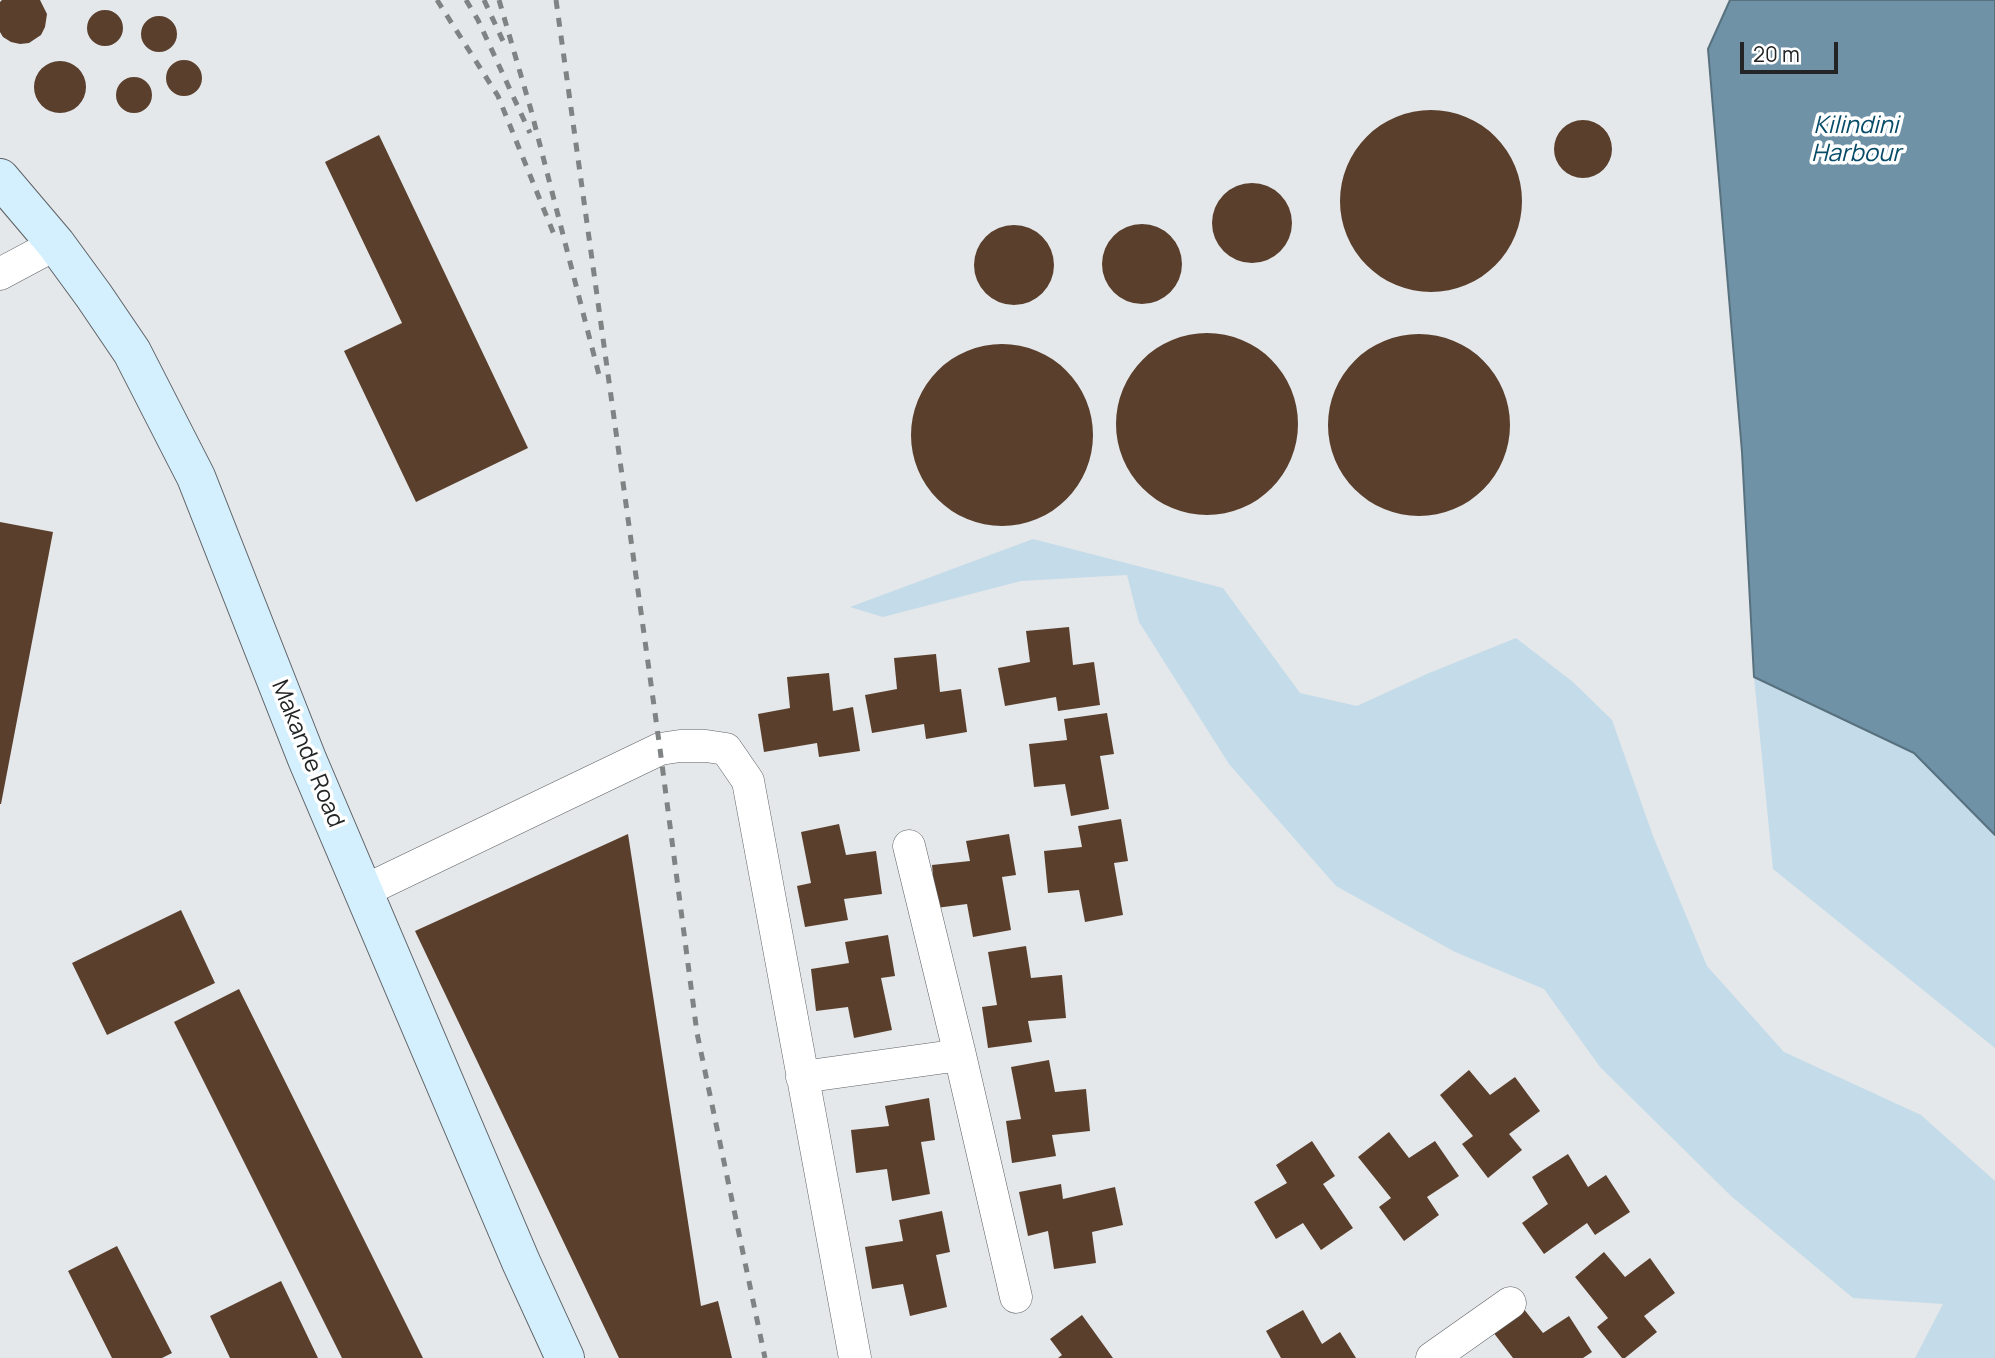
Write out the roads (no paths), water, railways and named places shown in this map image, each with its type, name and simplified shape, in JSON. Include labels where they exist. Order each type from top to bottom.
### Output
[{"type":"main road","name":"Makande Road","points":[[0,178],[56,244],[132,352],[196,477],[307,759],[521,1262],[565,1358]]},
{"type":"street","points":[[0,274],[56,244]]},
{"type":"street","points":[[364,891],[660,749],[680,746],[726,749],[748,781],[855,1358]]},
{"type":"street","points":[[909,846],[1016,1297]]},
{"type":"street","points":[[802,1077],[960,1055]]},
{"type":"street","points":[[1432,1358],[1510,1303]]},
{"type":"water","name":"Kilindini Harbour","points":[[1730,0],[1995,0],[1995,835],[1914,753],[1754,677],[1742,452],[1708,49]]},
{"type":"railway","points":[[437,0],[498,96],[555,237]]},
{"type":"railway","points":[[466,0],[478,20],[530,133]]},
{"type":"railway","points":[[484,0],[503,41]]},
{"type":"railway","points":[[499,0],[531,110],[599,375]]},
{"type":"railway","points":[[556,0],[697,1033],[765,1358]]}]
